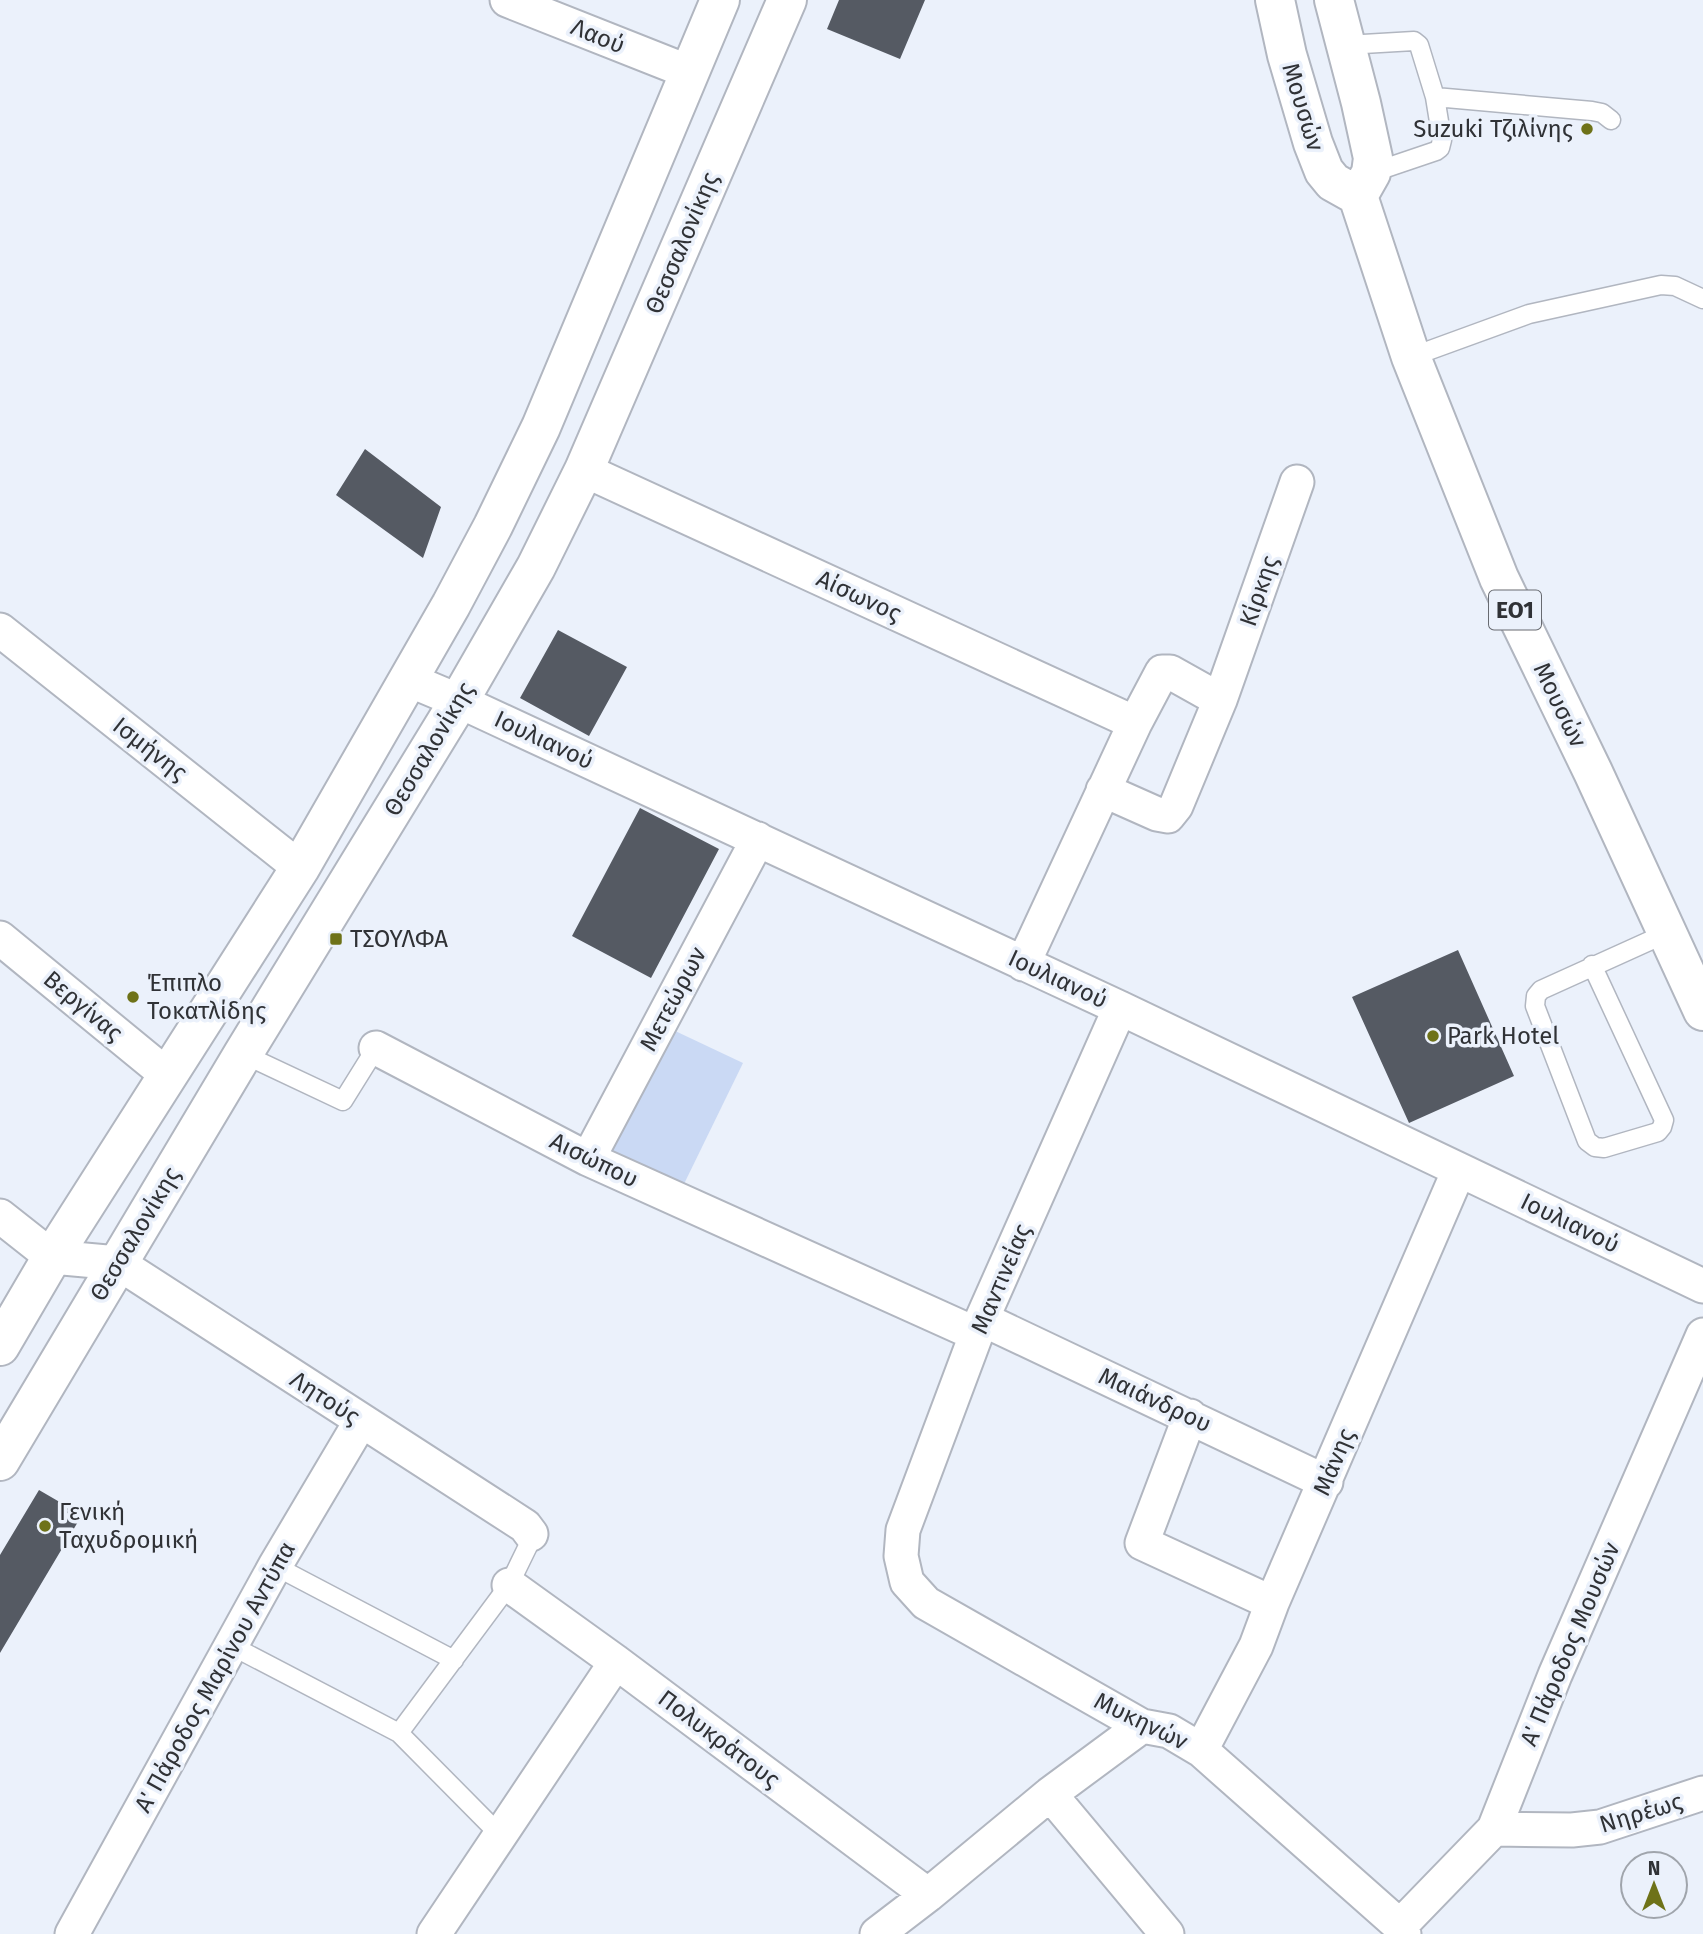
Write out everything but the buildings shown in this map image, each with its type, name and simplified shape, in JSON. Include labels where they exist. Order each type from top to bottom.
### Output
[{"type":"main road","name":"Θεσσαλονίκης","points":[[0,1346],[52,1257],[300,868],[409,680],[493,526],[541,427],[720,0]]},
{"type":"main road","name":"Θεσσαλονίκης","points":[[0,1461],[243,1054],[459,701],[536,567],[584,470],[787,0]]},
{"type":"main road","name":"Μουσών","points":[[1275,0],[1287,55],[1324,171],[1333,182],[1364,185]]},
{"type":"main road","name":"Μουσών","points":[[1334,0],[1373,158],[1364,185],[1411,357],[1499,578],[1593,772],[1703,1011]]},
{"type":"street","name":"Λαού","points":[[508,0],[689,72]]},
{"type":"street","name":"Αίσωνος","points":[[584,470],[1135,723]]},
{"type":"street","name":"Κίρκης","points":[[1103,790],[1157,814],[1168,816],[1176,806],[1220,700],[1297,482]]},
{"type":"street","name":"Ισμήνης","points":[[0,630],[300,868]]},
{"type":"street","points":[[1023,964],[1103,790],[1162,672],[1170,673],[1220,700]]},
{"type":"street","name":"Ιουλιανού","points":[[409,680],[1120,1008],[1703,1286]]},
{"type":"street","name":"Μετεώρων","points":[[588,1159],[758,839]]},
{"type":"street","name":"Βεργίνας","points":[[0,938],[167,1075]]},
{"type":"street","name":"Μαντινείας","points":[[901,1556],[903,1530],[979,1327],[1120,1008]]},
{"type":"street","name":"Αισώπου","points":[[376,1048],[588,1159],[979,1327]]},
{"type":"street","name":"Μάνης","points":[[1201,1750],[1256,1646],[1272,1603],[1459,1170]]},
{"type":"street","points":[[0,1216],[52,1257],[118,1263]]},
{"type":"street","name":"Λητούς","points":[[118,1263],[525,1526],[531,1534]]},
{"type":"street","name":"Μαιάνδρου","points":[[979,1327],[1190,1416],[1326,1482]]},
{"type":"street","name":"Α΄ Πάροδος Μουσών","points":[[1402,1930],[1494,1829],[1555,1675],[1703,1335]]},
{"type":"street","points":[[1190,1416],[1142,1544],[1272,1603]]},
{"type":"street","name":"Α΄ Πάροδος Μαρίνου Αντύπα","points":[[72,1934],[275,1566],[361,1422]]},
{"type":"street","name":"Μυκηνών","points":[[901,1556],[907,1581],[926,1603],[1142,1726],[1169,1731],[1201,1750],[1402,1930]]},
{"type":"street","name":"Πολυκράτους","points":[[509,1585],[928,1895]]},
{"type":"street","points":[[434,1934],[616,1662]]},
{"type":"street","points":[[877,1934],[1050,1794],[1142,1726]]},
{"type":"street","name":"Νηρέως","points":[[1494,1829],[1572,1830],[1601,1827],[1703,1793]]},
{"type":"street","points":[[1050,1794],[1167,1934]]},
{"type":"lane","points":[[1346,45],[1415,41],[1435,97],[1442,140],[1436,151],[1364,185]]},
{"type":"lane","points":[[1435,97],[1592,111],[1602,113],[1611,120]]},
{"type":"lane","points":[[1411,357],[1529,314],[1661,285],[1675,286],[1703,299]]},
{"type":"lane","points":[[1592,965],[1664,1120],[1658,1132],[1604,1148],[1595,1147],[1587,1141],[1535,1006],[1536,996],[1541,990],[1592,965],[1667,933]]},
{"type":"lane","name":"Αισώπου","points":[[243,1054],[343,1101],[376,1048]]},
{"type":"lane","points":[[399,1732],[509,1585],[531,1534]]},
{"type":"lane","points":[[275,1566],[454,1660]]},
{"type":"lane","points":[[232,1646],[399,1732],[500,1835]]},
{"type":"shaded area","points":[[671,1029],[743,1063],[683,1186],[609,1151]]},
{"type":"place","name":"Suzuki Τζιλίνης","points":[[1587,129]]},
{"type":"place","name":"ΤΣΟΥΛΦΑ","points":[[336,939]]},
{"type":"place","name":"Έπιπλο Τοκατλίδης","points":[[133,997]]},
{"type":"place","name":"Park Hotel","points":[[1433,1036]]},
{"type":"place","name":"Γενική Ταχυδρομική","points":[[45,1526]]}]
